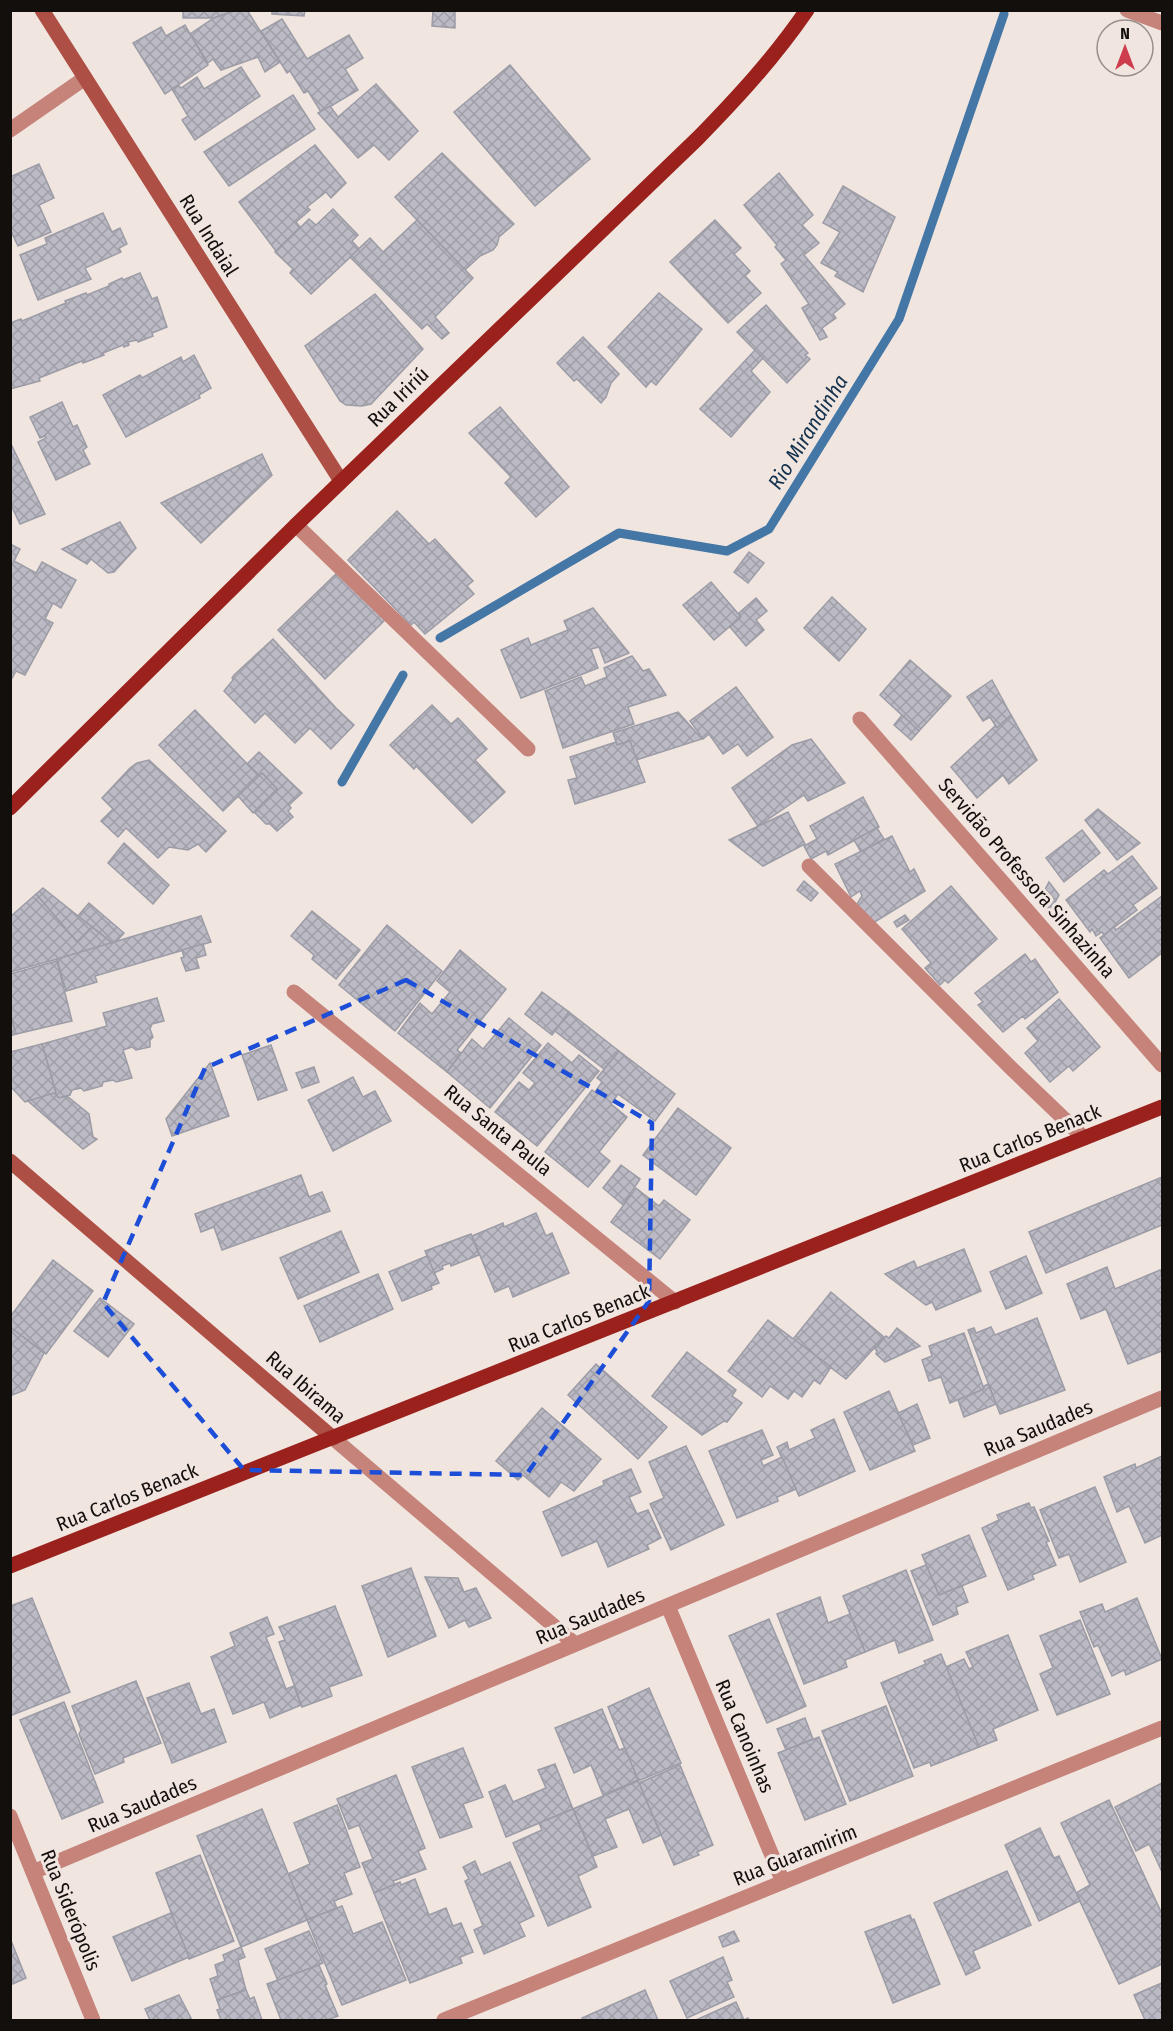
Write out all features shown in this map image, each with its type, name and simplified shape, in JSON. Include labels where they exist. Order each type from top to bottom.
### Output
[{"type":"main road","name":"Rua Iririú","points":[[10,808],[341,481],[742,93],[807,10]]},
{"type":"main road","name":"Rua Carlos Benack","points":[[10,1566],[1162,1107]]},
{"type":"street","name":"Rua Indaial","points":[[42,10],[341,481]]},
{"type":"street","points":[[1127,10],[1162,23]]},
{"type":"street","points":[[10,130],[85,78]]},
{"type":"street","points":[[296,525],[528,749]]},
{"type":"street","name":"Servidão Professora Sinhazinha","points":[[860,719],[1162,1065]]},
{"type":"street","points":[[808,866],[1002,1060],[1084,1138]]},
{"type":"street","name":"Rua Santa Paula","points":[[294,992],[675,1302]]},
{"type":"street","name":"Rua Ibirama","points":[[10,1161],[575,1644]]},
{"type":"street","name":"Rua Saudades","points":[[33,1872],[1162,1398]]},
{"type":"street","name":"Rua Canoinhas","points":[[668,1606],[783,1882]]},
{"type":"street","name":"Rua Guaramirim","points":[[444,2020],[1162,1728]]},
{"type":"street","name":"Rua Siderópolis","points":[[10,1816],[93,2020]]},
{"type":"highlighted area","points":[[406,980],[652,1123],[649,1301],[526,1475],[244,1470],[103,1303],[205,1068]]},
{"type":"building","points":[[183,10],[237,10],[214,18],[183,18]]},
{"type":"building","points":[[237,10],[247,10],[280,62],[265,72],[258,57],[221,70],[213,59],[208,63],[190,34],[214,18]]},
{"type":"building","points":[[272,10],[305,10],[304,16],[272,14]]},
{"type":"building","points":[[433,10],[455,12],[455,28],[432,26]]},
{"type":"building","points":[[282,19],[307,59],[349,35],[363,58],[345,69],[358,90],[321,112],[308,91],[304,93],[290,71],[287,73],[261,31]]},
{"type":"building","points":[[185,25],[208,65],[165,94],[133,43],[161,27],[166,36]]},
{"type":"building","points":[[510,65],[590,159],[535,206],[454,112]]},
{"type":"building","points":[[241,67],[260,96],[195,140],[182,120],[188,116],[172,89],[178,85],[181,88],[197,77],[204,89]]},
{"type":"building","points":[[376,84],[418,131],[389,160],[374,145],[358,158],[318,113],[330,106],[338,117]]},
{"type":"building","points":[[293,95],[315,129],[229,186],[204,152]]},
{"type":"building","points":[[315,145],[346,183],[331,198],[326,192],[307,207],[310,210],[296,222],[300,227],[276,251],[239,202]]},
{"type":"building","points":[[442,153],[514,224],[499,237],[493,250],[480,256],[465,270],[395,197]]},
{"type":"building","points":[[39,164],[54,198],[39,205],[51,232],[18,246],[10,229],[10,177]]},
{"type":"building","points":[[779,173],[813,215],[802,225],[819,243],[804,255],[845,304],[833,314],[836,318],[822,328],[827,337],[820,340],[802,308],[809,304],[781,264],[786,260],[775,247],[777,245],[744,205]]},
{"type":"building","points":[[843,186],[895,217],[863,292],[835,276],[838,272],[821,263],[840,232],[823,223]]},
{"type":"building","points":[[333,209],[358,235],[352,241],[359,249],[311,294],[290,273],[293,269],[275,252],[309,219],[316,225]]},
{"type":"building","points":[[103,213],[112,232],[120,228],[127,244],[119,248],[121,252],[85,268],[91,279],[38,300],[20,255],[47,244],[45,238]]},
{"type":"building","points":[[417,220],[473,278],[435,317],[449,333],[442,339],[427,324],[422,329],[350,257],[370,238],[383,252]]},
{"type":"building","points":[[715,220],[741,248],[734,254],[750,271],[745,276],[761,293],[728,323],[670,262]]},
{"type":"building","points":[[140,273],[152,299],[157,297],[167,327],[138,342],[137,340],[128,342],[129,345],[124,347],[123,345],[103,353],[104,355],[39,378],[40,381],[10,389],[10,323],[21,319],[22,321],[66,303],[65,301],[86,293],[87,295],[122,278],[123,280]]},
{"type":"building","points":[[659,293],[702,329],[656,385],[651,381],[646,387],[608,347]]},
{"type":"building","points":[[375,294],[423,349],[371,404],[346,405],[340,401],[305,346]]},
{"type":"building","points":[[766,305],[808,353],[805,355],[810,359],[787,383],[737,332]]},
{"type":"building","points":[[583,337],[619,374],[611,383],[601,403],[577,379],[574,381],[557,363]]},
{"type":"building","points":[[755,350],[763,358],[751,371],[770,392],[731,437],[700,409]]},
{"type":"building","points":[[194,355],[211,388],[199,395],[200,398],[126,437],[103,395],[140,375],[142,378],[181,357],[183,362]]},
{"type":"building","points":[[62,402],[73,427],[77,425],[87,447],[83,450],[90,464],[56,480],[38,442],[46,438],[45,436],[40,438],[30,417]]},
{"type":"building","points":[[500,407],[569,487],[536,517],[505,483],[511,477],[469,433]]},
{"type":"building","points":[[10,442],[45,514],[20,524],[10,503]]},
{"type":"building","points":[[262,454],[272,475],[201,543],[161,503]]},
{"type":"building","points":[[397,511],[429,544],[435,539],[473,581],[467,586],[474,594],[425,634],[414,622],[411,625],[348,560]]},
{"type":"building","points":[[120,522],[136,548],[114,572],[108,573],[91,559],[87,564],[62,549]]},
{"type":"building","points":[[10,544],[20,549],[14,561],[36,573],[42,562],[76,580],[61,608],[53,603],[45,619],[53,623],[25,675],[16,671],[10,682]]},
{"type":"building","points":[[749,552],[764,563],[748,583],[734,572]]},
{"type":"building","points":[[341,569],[388,617],[325,679],[278,630]]},
{"type":"building","points":[[711,582],[741,617],[714,640],[683,605]]},
{"type":"building","points":[[832,597],[866,629],[839,661],[804,628]]},
{"type":"building","points":[[756,598],[767,611],[756,620],[764,630],[746,646],[730,627],[741,617],[739,613]]},
{"type":"building","points":[[593,608],[629,653],[605,663],[599,647],[591,649],[598,668],[521,698],[501,650],[528,638],[531,645],[568,630],[564,621]]},
{"type":"building","points":[[273,639],[354,725],[331,749],[310,728],[295,743],[265,713],[255,723],[224,691],[233,680],[234,675]]},
{"type":"building","points":[[632,656],[643,671],[649,669],[666,695],[628,707],[634,724],[563,748],[545,691],[581,677],[585,686],[607,677],[604,668]]},
{"type":"building","points":[[910,660],[951,696],[919,731],[880,695]]},
{"type":"building","points":[[992,680],[1011,715],[997,728],[990,717],[983,721],[967,697]]},
{"type":"building","points":[[736,687],[773,737],[747,756],[738,744],[723,754],[709,734],[703,739],[690,721]]},
{"type":"building","points":[[432,705],[451,724],[458,718],[487,749],[475,760],[505,792],[472,823],[416,766],[414,769],[390,745]]},
{"type":"building","points":[[195,710],[259,776],[223,811],[159,745]]},
{"type":"building","points":[[678,712],[702,739],[636,760],[630,741],[617,745],[613,733]]},
{"type":"building","points":[[902,715],[919,731],[911,740],[894,725]]},
{"type":"building","points":[[1011,715],[1037,760],[1009,784],[1003,775],[977,798],[951,767],[995,726],[997,728]]},
{"type":"building","points":[[811,739],[845,783],[808,801],[804,795],[758,826],[732,788],[792,745]]},
{"type":"building","points":[[630,741],[645,782],[575,804],[568,780],[577,778],[570,757],[616,742],[617,745]]},
{"type":"building","points":[[259,752],[302,793],[289,805],[291,808],[288,811],[293,817],[277,831],[254,812],[277,789],[262,773],[259,776],[247,764]]},
{"type":"building","points":[[149,760],[226,831],[206,852],[198,844],[188,850],[169,847],[158,858],[126,828],[118,837],[101,821],[113,809],[102,798],[130,768],[137,763]]},
{"type":"building","points":[[262,773],[277,789],[253,813],[238,796]]},
{"type":"building","points":[[863,797],[879,827],[828,855],[826,851],[811,859],[804,846],[817,839],[810,826]]},
{"type":"building","points":[[1098,809],[1140,843],[1117,860],[1085,820]]},
{"type":"building","points":[[788,812],[805,844],[763,866],[729,840]]},
{"type":"building","points":[[877,828],[884,839],[861,852],[854,840]]},
{"type":"building","points":[[1082,830],[1100,853],[1064,882],[1046,858]]},
{"type":"building","points":[[892,836],[910,872],[914,869],[925,891],[873,923],[855,907],[862,896],[860,891],[851,897],[835,864]]},
{"type":"building","points":[[124,843],[169,885],[153,904],[108,863]]},
{"type":"building","points":[[1132,856],[1157,888],[1133,905],[1137,910],[1104,935],[1102,932],[1096,936],[1092,929],[1090,932],[1066,900],[1104,870],[1108,874]]},
{"type":"building","points":[[804,881],[818,893],[811,901],[797,890]]},
{"type":"building","points":[[1049,882],[1059,895],[1049,913],[1039,901]]},
{"type":"building","points":[[951,886],[997,939],[948,983],[945,980],[940,985],[925,968],[931,963],[902,929]]},
{"type":"building","points":[[43,888],[92,927],[77,942],[36,894]]},
{"type":"building","points":[[36,894],[77,942],[92,927],[113,944],[10,972],[10,917]]},
{"type":"building","points":[[1162,896],[1162,953],[1129,978],[1100,938],[1114,927],[1116,930]]},
{"type":"building","points":[[89,903],[124,933],[115,943],[78,916]]},
{"type":"building","points":[[312,911],[360,950],[336,979],[312,959],[314,955],[291,936]]},
{"type":"building","points":[[905,915],[909,920],[897,927],[894,922]]},
{"type":"building","points":[[201,916],[211,942],[95,976],[97,982],[66,991],[57,959]]},
{"type":"building","points":[[387,925],[442,971],[395,1031],[339,985]]},
{"type":"building","points":[[203,944],[206,955],[196,958],[199,968],[186,971],[181,958],[184,957],[182,950]]},
{"type":"building","points":[[460,950],[506,989],[457,1050],[461,1053],[447,1072],[398,1033],[420,1003],[432,1014],[450,992],[437,981]]},
{"type":"building","points":[[1025,954],[1031,962],[1035,959],[1058,992],[1025,1019],[1023,1016],[1003,1032],[978,1005],[983,1002],[975,993]]},
{"type":"building","points":[[57,961],[72,1021],[16,1034],[10,1013],[10,974]]},
{"type":"building","points":[[542,992],[569,1012],[552,1035],[525,1014]]},
{"type":"building","points":[[157,998],[164,1021],[152,1024],[150,1029],[153,1037],[150,1040],[150,1047],[136,1050],[132,1047],[123,1050],[132,1078],[103,1082],[102,1086],[84,1091],[81,1088],[72,1090],[70,1095],[59,1098],[54,1093],[56,1093],[42,1044],[107,1026],[103,1013]]},
{"type":"building","points":[[1059,999],[1100,1047],[1073,1071],[1069,1066],[1050,1082],[1025,1053],[1038,1041],[1027,1028]]},
{"type":"building","points":[[569,1012],[619,1051],[604,1069],[555,1031]]},
{"type":"building","points":[[10,1013],[16,1034],[10,1036]]},
{"type":"building","points":[[509,1018],[541,1045],[490,1108],[447,1072],[472,1039],[483,1049]]},
{"type":"building","points":[[548,1043],[572,1063],[579,1055],[599,1071],[537,1146],[495,1112],[519,1082],[529,1090],[535,1083],[523,1073]]},
{"type":"building","points":[[42,1044],[56,1093],[25,1102],[10,1086],[10,1052]]},
{"type":"building","points":[[271,1045],[287,1090],[258,1100],[242,1055]]},
{"type":"building","points":[[619,1051],[675,1094],[655,1121],[618,1094],[611,1104],[627,1117],[599,1152],[610,1161],[588,1187],[545,1152],[592,1090],[595,1092],[602,1082],[597,1078]]},
{"type":"building","points":[[210,1063],[229,1116],[172,1136],[166,1119]]},
{"type":"building","points":[[314,1067],[319,1082],[302,1088],[296,1073]]},
{"type":"building","points":[[353,1077],[363,1097],[375,1091],[391,1121],[333,1151],[308,1100]]},
{"type":"building","points":[[54,1093],[59,1098],[67,1096],[89,1114],[93,1137],[97,1139],[83,1149],[28,1101]]},
{"type":"building","points":[[678,1108],[731,1148],[696,1195],[643,1155]]},
{"type":"building","points":[[621,1165],[640,1179],[623,1205],[603,1188]]},
{"type":"building","points":[[301,1175],[309,1197],[322,1192],[330,1211],[222,1250],[214,1227],[201,1232],[195,1214]]},
{"type":"building","points":[[1162,1177],[1162,1225],[1046,1273],[1029,1232]]},
{"type":"building","points":[[636,1188],[659,1206],[664,1200],[690,1220],[660,1259],[611,1222]]},
{"type":"building","points":[[536,1213],[546,1236],[552,1233],[569,1273],[513,1297],[509,1286],[495,1292],[472,1236],[503,1223],[504,1227]]},
{"type":"building","points":[[341,1231],[359,1272],[298,1299],[280,1258]]},
{"type":"building","points":[[471,1234],[479,1255],[451,1266],[450,1263],[442,1266],[443,1269],[434,1273],[425,1251]]},
{"type":"building","points":[[964,1249],[981,1291],[936,1310],[932,1302],[926,1305],[885,1274],[914,1261],[917,1268]]},
{"type":"building","points":[[427,1256],[439,1283],[431,1286],[432,1289],[402,1301],[389,1272]]},
{"type":"building","points":[[1026,1256],[1042,1293],[1006,1309],[990,1272]]},
{"type":"building","points":[[53,1260],[93,1291],[46,1354],[10,1327],[10,1317]]},
{"type":"building","points":[[1107,1267],[1115,1289],[1160,1270],[1162,1274],[1162,1351],[1128,1364],[1106,1309],[1081,1319],[1067,1284]]},
{"type":"building","points":[[378,1274],[393,1309],[320,1342],[304,1306]]},
{"type":"building","points":[[831,1292],[884,1337],[846,1379],[793,1339]]},
{"type":"building","points":[[100,1298],[134,1324],[108,1357],[74,1331]]},
{"type":"building","points":[[1037,1318],[1065,1390],[1000,1414],[968,1330],[974,1328],[976,1333],[991,1327],[995,1335]]},
{"type":"building","points":[[768,1320],[831,1367],[820,1384],[814,1380],[802,1397],[794,1391],[788,1399],[770,1386],[762,1397],[728,1371]]},
{"type":"building","points":[[10,1327],[44,1353],[25,1390],[10,1396]]},
{"type":"building","points":[[897,1328],[920,1346],[885,1362],[876,1354],[875,1349],[886,1336],[889,1338]]},
{"type":"building","points":[[964,1333],[984,1389],[950,1403],[941,1377],[929,1381],[922,1360],[932,1356],[929,1346]]},
{"type":"building","points":[[687,1352],[736,1390],[732,1396],[742,1403],[727,1422],[724,1421],[702,1435],[652,1396]]},
{"type":"building","points":[[596,1364],[667,1427],[638,1459],[568,1395]]},
{"type":"building","points":[[988,1384],[996,1404],[964,1417],[958,1400],[984,1389],[984,1386]]},
{"type":"building","points":[[889,1391],[915,1451],[870,1470],[844,1412]]},
{"type":"building","points":[[917,1404],[930,1438],[913,1445],[898,1413]]},
{"type":"building","points":[[542,1408],[601,1459],[574,1491],[561,1482],[549,1497],[523,1475],[518,1480],[496,1461]]},
{"type":"building","points":[[834,1419],[855,1471],[799,1496],[777,1447],[787,1442],[789,1450],[815,1438],[811,1430]]},
{"type":"building","points":[[762,1430],[773,1455],[761,1460],[763,1466],[782,1457],[796,1489],[777,1497],[778,1501],[737,1518],[709,1451]]},
{"type":"building","points":[[686,1446],[724,1525],[671,1550],[650,1504],[664,1498],[649,1462]]},
{"type":"building","points":[[1162,1456],[1162,1535],[1145,1543],[1129,1506],[1117,1512],[1104,1477],[1135,1464],[1136,1468]]},
{"type":"building","points":[[631,1469],[641,1492],[629,1497],[637,1514],[648,1510],[661,1538],[647,1545],[649,1549],[608,1567],[597,1541],[562,1556],[543,1512],[604,1485],[603,1481]]},
{"type":"building","points":[[1095,1487],[1126,1562],[1080,1582],[1069,1554],[1059,1558],[1040,1510]]},
{"type":"building","points":[[1029,1503],[1031,1508],[1034,1507],[1049,1541],[1046,1542],[1056,1565],[1032,1575],[1034,1579],[1008,1590],[982,1528],[999,1520],[997,1515]]},
{"type":"building","points":[[969,1535],[986,1576],[939,1595],[922,1555]]},
{"type":"building","points":[[926,1565],[939,1595],[962,1586],[968,1602],[956,1607],[958,1614],[933,1625],[911,1571]]},
{"type":"building","points":[[411,1568],[436,1636],[388,1657],[362,1586]]},
{"type":"building","points":[[906,1570],[933,1640],[899,1653],[895,1640],[865,1652],[843,1596]]},
{"type":"building","points":[[425,1577],[458,1578],[464,1592],[476,1588],[491,1618],[469,1627],[465,1620],[449,1628]]},
{"type":"building","points":[[820,1597],[828,1623],[850,1614],[865,1652],[845,1660],[847,1667],[804,1684],[777,1614]]},
{"type":"building","points":[[32,1598],[70,1692],[10,1716],[10,1606]]},
{"type":"building","points":[[1137,1598],[1162,1659],[1126,1675],[1124,1670],[1112,1676],[1098,1645],[1094,1647],[1080,1612],[1102,1604],[1105,1612]]},
{"type":"building","points":[[335,1606],[362,1675],[329,1687],[332,1696],[302,1707],[279,1642],[285,1640],[279,1627]]},
{"type":"building","points":[[267,1617],[274,1634],[266,1637],[286,1689],[294,1686],[301,1705],[270,1718],[264,1702],[233,1714],[211,1657],[235,1646],[230,1633]]},
{"type":"building","points":[[769,1619],[806,1706],[767,1723],[729,1636]]},
{"type":"building","points":[[1080,1620],[1110,1694],[1057,1715],[1040,1674],[1053,1668],[1040,1636]]},
{"type":"building","points":[[1008,1635],[1038,1710],[993,1729],[997,1740],[979,1747],[946,1667],[964,1659],[969,1669],[973,1667],[966,1652]]},
{"type":"building","points":[[941,1654],[979,1747],[931,1766],[930,1762],[914,1768],[881,1683],[926,1664],[924,1661]]},
{"type":"building","points":[[136,1681],[161,1743],[123,1758],[124,1762],[95,1774],[79,1734],[81,1730],[72,1706]]},
{"type":"building","points":[[189,1683],[201,1714],[214,1709],[226,1742],[172,1763],[147,1698]]},
{"type":"building","points":[[649,1688],[681,1763],[638,1781],[608,1707]]},
{"type":"building","points":[[64,1702],[103,1802],[62,1819],[20,1720]]},
{"type":"building","points":[[886,1706],[913,1776],[850,1801],[822,1731]]},
{"type":"building","points":[[602,1709],[619,1750],[625,1748],[638,1780],[603,1795],[591,1765],[574,1773],[555,1728]]},
{"type":"building","points":[[805,1718],[813,1739],[786,1750],[777,1729]]},
{"type":"building","points":[[819,1737],[846,1804],[805,1820],[778,1753]]},
{"type":"building","points":[[463,1748],[483,1797],[463,1804],[472,1827],[440,1838],[412,1767]]},
{"type":"building","points":[[555,1764],[573,1809],[506,1837],[489,1792],[505,1785],[513,1802],[546,1788],[538,1770]]},
{"type":"building","points":[[680,1765],[713,1845],[697,1852],[699,1855],[674,1865],[639,1783]]},
{"type":"building","points":[[396,1775],[425,1848],[418,1851],[426,1869],[393,1881],[395,1885],[374,1893],[362,1863],[373,1859],[359,1825],[349,1829],[337,1799]]},
{"type":"building","points":[[638,1781],[661,1835],[643,1843],[629,1809],[605,1819],[617,1847],[593,1856],[573,1809]]},
{"type":"building","points":[[1162,1783],[1162,1872],[1149,1844],[1136,1851],[1115,1807]]},
{"type":"building","points":[[1109,1800],[1162,1914],[1162,1964],[1119,1984],[1076,1893],[1090,1885],[1061,1823]]},
{"type":"building","points":[[337,1805],[360,1867],[344,1873],[352,1894],[334,1901],[337,1908],[307,1920],[288,1874],[310,1864],[294,1823]]},
{"type":"building","points":[[262,1809],[307,1920],[241,1947],[197,1836]]},
{"type":"building","points":[[573,1809],[597,1867],[578,1876],[591,1907],[548,1926],[513,1843],[542,1830],[539,1823]]},
{"type":"building","points":[[1040,1828],[1054,1858],[1059,1856],[1080,1901],[1039,1921],[1005,1845]]},
{"type":"building","points":[[200,1855],[234,1941],[189,1959],[156,1873]]},
{"type":"building","points":[[475,1861],[481,1875],[510,1862],[534,1916],[519,1923],[525,1936],[484,1954],[474,1930],[483,1926],[465,1881],[469,1879],[463,1867]]},
{"type":"building","points":[[1007,1871],[1031,1925],[973,1951],[980,1968],[966,1975],[934,1903]]},
{"type":"building","points":[[415,1879],[429,1915],[446,1908],[453,1926],[461,1923],[473,1952],[460,1957],[462,1963],[410,1983],[374,1893],[400,1882],[401,1885]]},
{"type":"building","points":[[342,1906],[353,1934],[382,1922],[406,1980],[342,2005],[307,1920]]},
{"type":"building","points":[[171,1913],[189,1957],[132,1981],[113,1937]]},
{"type":"building","points":[[910,1915],[912,1920],[914,1919],[940,1984],[893,2003],[865,1932]]},
{"type":"building","points":[[309,1931],[323,1963],[278,1981],[265,1949]]},
{"type":"building","points":[[734,1931],[739,1941],[723,1947],[719,1937]]},
{"type":"building","points":[[10,1938],[26,1978],[10,1985]]},
{"type":"building","points":[[241,1947],[245,1957],[238,1960],[246,1990],[217,2000],[210,1979],[218,1976],[215,1965],[225,1961],[223,1955]]},
{"type":"building","points":[[723,1957],[732,1980],[727,1982],[734,1997],[687,2018],[670,1981]]},
{"type":"building","points":[[319,1965],[338,2016],[327,2020],[281,2020],[267,1984]]},
{"type":"building","points":[[1162,1983],[1162,2020],[1145,2020],[1134,1995]]},
{"type":"building","points":[[246,1990],[250,1999],[254,1997],[262,2020],[221,2020],[217,2010],[220,2009],[217,2000]]},
{"type":"building","points":[[645,1990],[658,2020],[584,2020],[582,2018]]},
{"type":"building","points":[[179,1995],[192,2020],[150,2020],[145,2009]]},
{"type":"building","points":[[736,2002],[744,2020],[696,2020]]},
{"type":"waterway","name":"Rio Mirandinha","points":[[440,638],[619,533],[727,551],[769,529],[899,319],[1004,14]]},
{"type":"waterway","name":"Rio Mirandinha","points":[[342,782],[403,675]]}]
